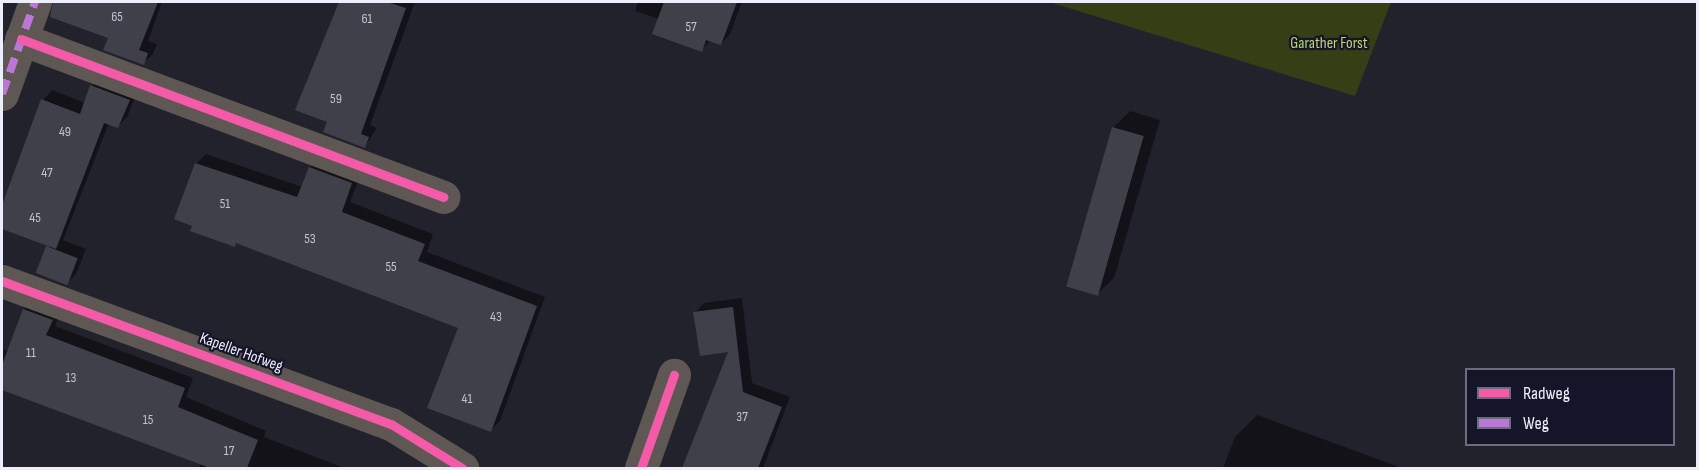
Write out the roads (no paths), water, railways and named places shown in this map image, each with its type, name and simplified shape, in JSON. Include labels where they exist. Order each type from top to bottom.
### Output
[{"type":"street","points":[[2,94],[35,2]]},
{"type":"street","points":[[21,39],[443,197]]},
{"type":"street","name":"Kapeller Hofweg","points":[[2,281],[392,424],[462,468]]},
{"type":"street","points":[[641,468],[674,375]]},
{"type":"park label","name":"Garather Forst","points":[[1329,44]]}]
